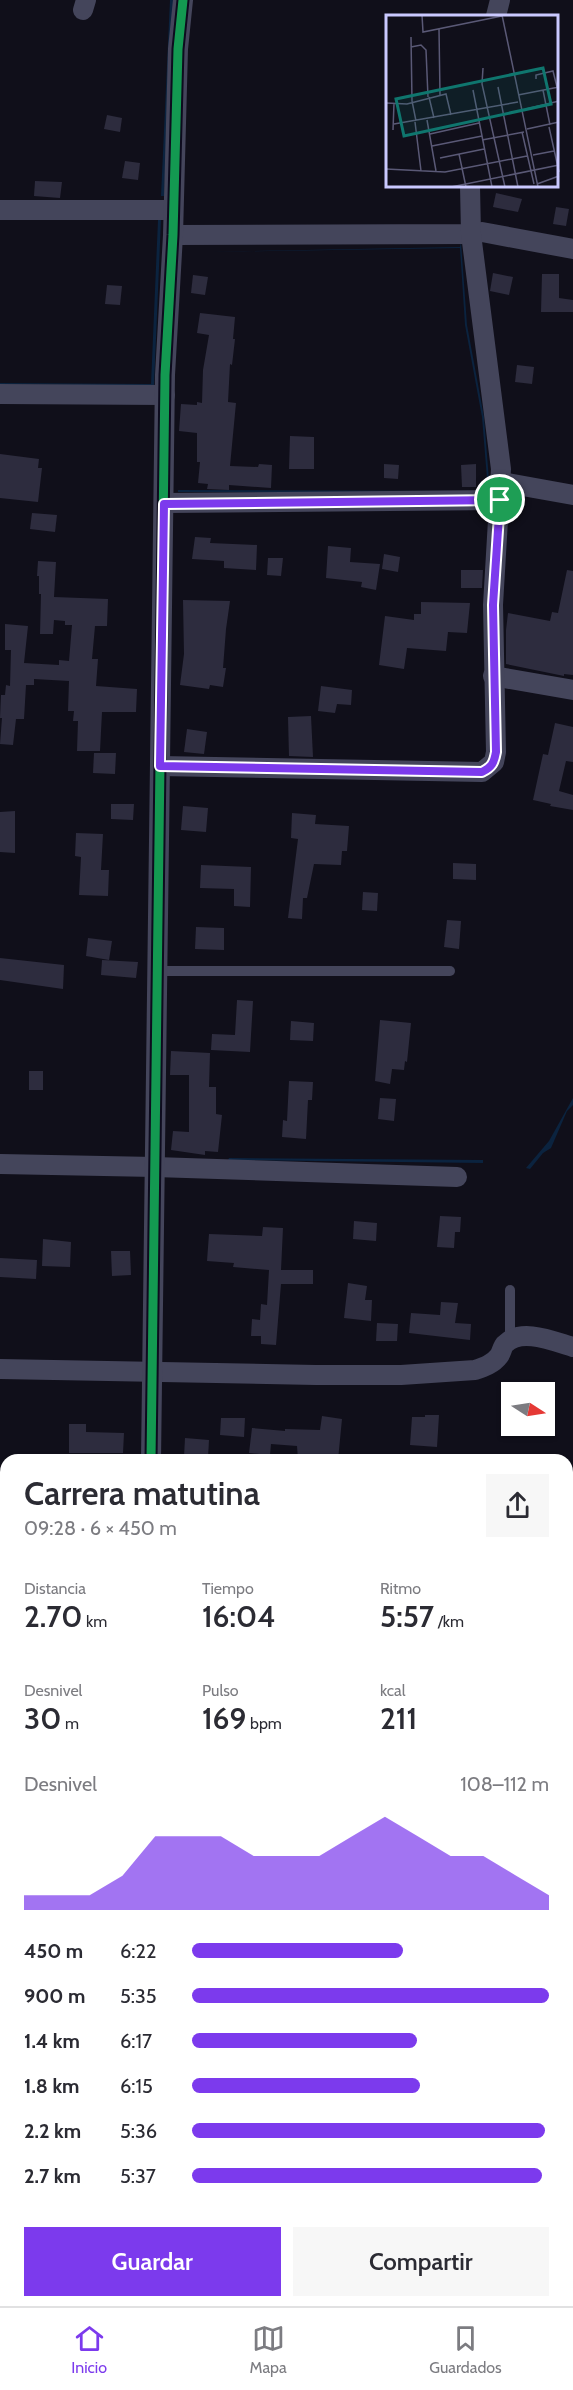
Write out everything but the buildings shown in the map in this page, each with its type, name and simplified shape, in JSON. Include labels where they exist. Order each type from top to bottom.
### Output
[{"type":"street","points":[[151,1454],[165,395],[178,49],[183,0]]},
{"type":"street","points":[[496,15],[500,0]]},
{"type":"street","points":[[160,766],[482,772],[494,762],[496,752],[493,605],[500,491],[471,234],[470,188]]},
{"type":"street","points":[[0,210],[173,210]]},
{"type":"street","points":[[172,235],[493,232],[573,249]]},
{"type":"street","points":[[0,394],[165,395]]},
{"type":"street","points":[[164,504],[500,491],[573,495]]},
{"type":"street","points":[[493,676],[573,690]]},
{"type":"street","points":[[0,1164],[457,1177]]},
{"type":"street","points":[[0,1369],[152,1370],[316,1375],[440,1373],[484,1367],[497,1359],[504,1345],[510,1340],[529,1337],[573,1347]]},
{"type":"lane","points":[[157,971],[450,971]]},
{"type":"lane","points":[[510,1290],[510,1340]]},
{"type":"water","points":[[170,0],[174,0],[164,196],[161,196]]},
{"type":"water","points":[[161,219],[154,386],[0,384],[151,384],[158,220]]},
{"type":"water","points":[[461,242],[467,325],[484,417],[490,493],[178,492],[178,490],[488,491],[482,417],[465,325],[460,248],[209,252],[460,247]]},
{"type":"water","points":[[573,1098],[573,1105],[567,1111],[551,1148],[543,1153],[530,1169],[526,1168],[549,1141]]},
{"type":"water","points":[[229,1158],[483,1160],[483,1163],[228,1160]]},
{"type":"cycle path","points":[[151,1454],[165,375],[173,235],[178,49],[183,0]]},
{"type":"route","points":[[500,500],[493,605],[496,752],[494,762],[489,768],[482,772],[160,766],[164,504],[500,500]]}]
